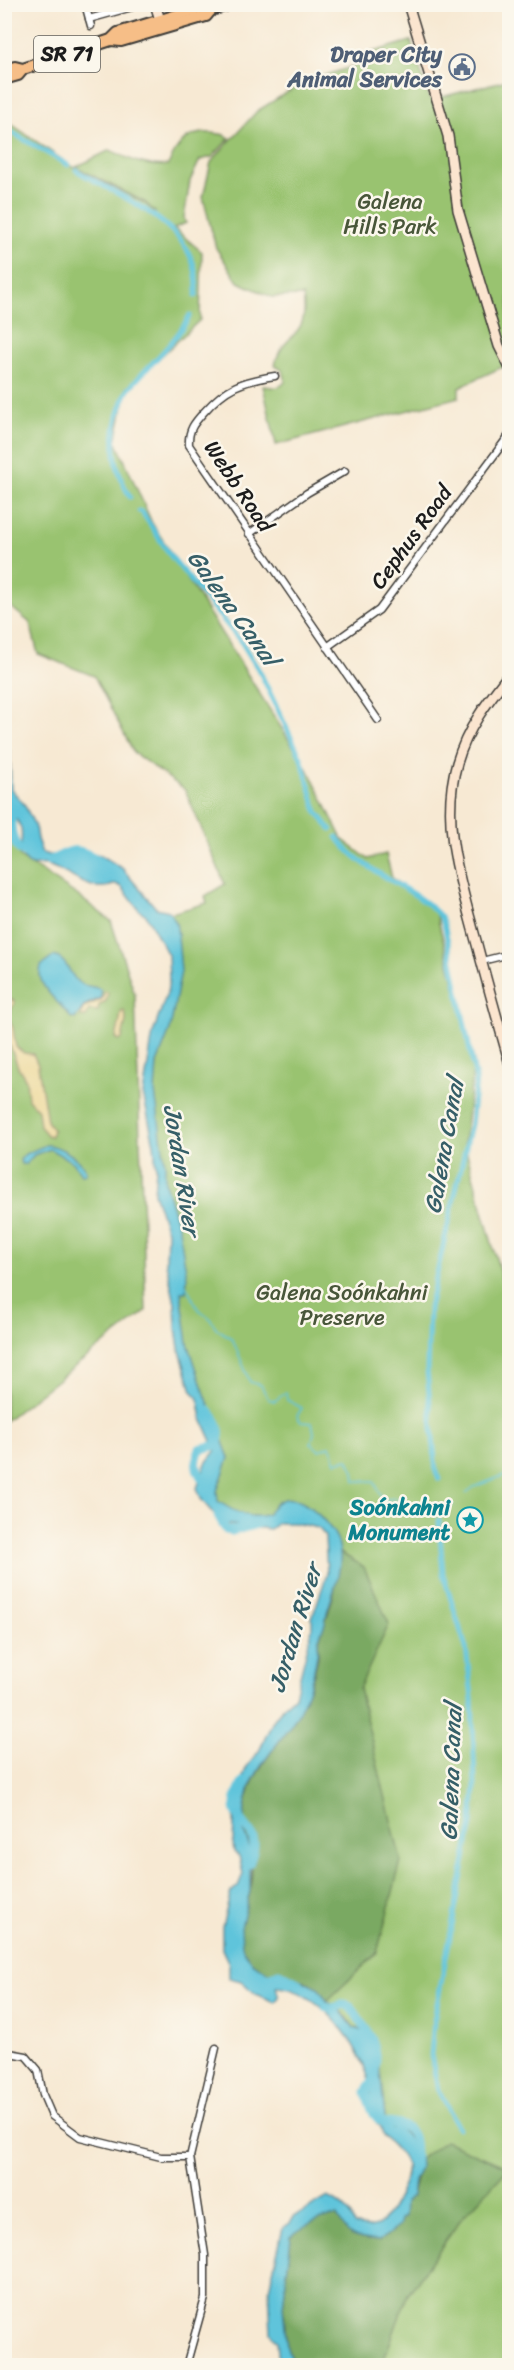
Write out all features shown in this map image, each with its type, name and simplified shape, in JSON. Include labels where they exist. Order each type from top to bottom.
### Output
[{"type":"main road","name":"SR 71","points":[[4,79],[18,75],[23,69],[111,40],[121,41],[206,16],[211,10],[231,4]]},
{"type":"main road","name":"SR 71","points":[[111,40],[118,33],[203,7],[211,10]]},
{"type":"main road","name":"SR 71","points":[[4,70],[15,67],[23,69]]},
{"type":"street","points":[[86,4],[90,22],[143,4]]},
{"type":"street","points":[[155,4],[160,20]]},
{"type":"street","points":[[408,4],[448,136],[458,210],[499,346],[510,368]]},
{"type":"street","name":"Webb Road","points":[[275,376],[242,383],[220,394],[192,426],[189,445],[378,720]]},
{"type":"street","name":"Cephus Road","points":[[327,647],[379,610],[510,434]]},
{"type":"street","points":[[249,534],[307,493],[345,471]]},
{"type":"street","points":[[510,673],[483,708],[467,736],[457,763],[451,795],[454,859],[510,1064]]},
{"type":"street","points":[[482,962],[510,954]]},
{"type":"street","points":[[186,2366],[206,2298],[205,2255],[190,2157],[216,2048]]},
{"type":"street","points":[[4,2052],[26,2056],[38,2070],[43,2095],[52,2116],[80,2137],[161,2157],[190,2157]]},
{"type":"green space","name":"Galena Hills Park","points":[[411,41],[430,100],[507,80],[510,89],[509,364],[459,387],[459,397],[276,445],[263,386],[277,387],[285,382],[283,372],[275,366],[283,347],[299,329],[304,310],[303,296],[272,297],[238,282],[216,248],[203,197],[211,162],[257,111],[304,82],[370,61],[369,53]]},
{"type":"green space","name":"Galena Soónkahni Preserve","points":[[4,119],[73,167],[144,203],[156,213],[145,202],[76,167],[110,150],[145,164],[168,165],[179,146],[195,134],[223,134],[230,138],[212,157],[200,160],[190,181],[184,218],[186,223],[174,228],[202,252],[200,320],[127,388],[116,441],[152,523],[311,775],[342,839],[368,859],[386,854],[392,878],[436,912],[474,1061],[464,1143],[510,1308],[509,2365],[287,2365],[281,2312],[355,2232],[386,2228],[399,2208],[412,2142],[401,2129],[392,2128],[386,2123],[360,2029],[354,2028],[347,2017],[325,2002],[298,1709],[337,1555],[319,1517],[258,1521],[220,1508],[212,1492],[222,1435],[210,1413],[190,1361],[163,1190],[153,1085],[178,958],[168,914],[207,903],[205,896],[225,884],[185,790],[134,753],[94,676],[38,654],[30,623],[5,602]]},
{"type":"green space","points":[[5,819],[20,857],[111,921],[135,995],[146,1311],[5,1421]]},
{"type":"green space","points":[[339,1552],[364,1567],[389,1624],[359,1689],[401,1861],[377,1953],[327,2001],[311,1984],[258,1968],[243,1949],[240,1935],[252,1878],[252,1852],[244,1825],[247,1798],[259,1770],[296,1717],[309,1688],[318,1657],[318,1642],[335,1586]]},
{"type":"green space","points":[[445,2141],[509,2168],[461,2219],[407,2296],[382,2365],[293,2365],[287,2348],[283,2307],[291,2237],[299,2229],[312,2222],[337,2216],[345,2229],[354,2236],[379,2241],[399,2225],[405,2202],[412,2196],[418,2174],[418,2160]]},
{"type":"sand","points":[[105,991],[108,993],[106,1001],[99,1005],[98,1011],[89,1010],[86,1017],[81,1017],[83,1008],[102,999]]},
{"type":"sand","points":[[13,1000],[15,1003],[7,1015],[13,1028],[16,1047],[24,1053],[33,1054],[38,1065],[47,1121],[53,1130],[51,1136],[47,1135],[40,1126],[38,1110],[28,1099],[26,1080],[18,1067],[5,1032],[5,1003]]},
{"type":"sand","points":[[124,1011],[125,1025],[122,1039],[119,1041],[116,1038],[121,1012]]},
{"type":"water","points":[[4,736],[10,754],[11,789],[24,804],[35,826],[42,853],[58,857],[75,851],[101,855],[122,868],[156,908],[169,911],[176,922],[181,971],[170,1030],[157,1063],[155,1092],[165,1164],[165,1183],[179,1229],[187,1277],[186,1292],[181,1292],[188,1343],[229,1458],[217,1491],[218,1501],[235,1511],[255,1516],[268,1514],[275,1504],[284,1499],[302,1502],[328,1525],[334,1533],[340,1551],[337,1581],[319,1639],[316,1662],[308,1691],[296,1717],[258,1770],[248,1794],[244,1831],[254,1862],[250,1868],[250,1891],[241,1927],[242,1946],[253,1963],[275,1976],[301,1980],[319,1989],[327,2001],[339,2009],[354,2028],[367,2032],[379,2064],[386,2123],[392,2128],[395,2126],[400,2129],[409,2138],[416,2150],[420,2167],[414,2181],[412,2196],[405,2202],[404,2217],[400,2219],[400,2225],[379,2241],[349,2234],[337,2216],[313,2223],[291,2237],[283,2307],[287,2348],[293,2365],[279,2365],[277,2341],[271,2333],[269,2289],[283,2228],[294,2217],[328,2197],[345,2208],[354,2225],[365,2228],[376,2226],[387,2216],[392,2207],[402,2188],[406,2171],[402,2157],[383,2136],[381,2127],[373,2117],[369,2080],[364,2065],[346,2034],[321,2007],[307,1997],[292,1990],[276,1987],[279,1997],[275,2002],[256,1994],[241,1981],[229,1978],[229,1964],[222,1949],[222,1926],[231,1892],[238,1886],[243,1874],[239,1856],[234,1852],[233,1843],[235,1802],[246,1768],[259,1751],[273,1721],[295,1696],[312,1629],[312,1618],[327,1574],[325,1537],[318,1528],[294,1523],[278,1523],[270,1529],[222,1524],[201,1499],[197,1488],[206,1463],[216,1450],[202,1419],[198,1397],[192,1391],[179,1348],[175,1303],[166,1263],[167,1231],[154,1193],[156,1168],[154,1144],[143,1094],[153,1033],[167,993],[168,955],[146,915],[139,910],[122,887],[116,884],[107,887],[89,885],[56,868],[47,865],[31,865],[23,857],[20,826],[13,814],[5,813]]},
{"type":"water","points":[[54,956],[65,964],[78,982],[101,990],[101,998],[85,1005],[75,1019],[71,1018],[41,981],[41,966]]},
{"type":"water","points":[[46,1145],[57,1147],[75,1158],[83,1166],[85,1174],[81,1174],[74,1163],[50,1149],[34,1155],[26,1164],[21,1164],[20,1160],[25,1154]]},
{"type":"waterway","name":"Galena Canal","points":[[4,128],[68,165]]},
{"type":"waterway","name":"Galena Canal","points":[[76,170],[137,205],[175,234],[188,251],[196,272],[196,296]]},
{"type":"waterway","name":"Galena Canal","points":[[130,497],[118,468],[114,448],[114,437],[122,403],[128,390],[169,345],[190,315]]},
{"type":"waterway","name":"Galena Canal","points":[[139,511],[142,512],[170,555],[242,643],[260,672],[301,758],[317,812],[331,830]]},
{"type":"waterway","name":"Jordan River","points":[[16,804],[11,820],[13,837],[18,848],[30,857]]},
{"type":"waterway","name":"Galena Canal","points":[[337,837],[359,859],[416,896],[441,917],[476,1080],[471,1124],[429,1308],[427,1370],[436,1473],[439,1479]]},
{"type":"waterway","name":"Jordan River","points":[[48,861],[71,851],[81,851],[95,858]]},
{"type":"waterway","points":[[186,1285],[198,1309],[208,1316],[217,1329],[232,1338],[250,1382],[261,1385],[268,1399],[275,1401],[286,1392],[287,1400],[302,1408],[297,1416],[301,1422],[312,1423],[314,1433],[311,1444],[319,1450],[330,1446],[336,1462],[348,1459],[354,1471],[355,1481],[374,1481],[383,1500],[397,1498],[407,1510],[414,1512],[453,1505]]},
{"type":"waterway","name":"Jordan River","points":[[207,1409],[219,1429],[217,1445],[200,1449],[198,1454],[197,1468],[207,1485]]},
{"type":"waterway","points":[[466,1493],[474,1487],[510,1473]]},
{"type":"waterway","name":"Jordan River","points":[[218,1515],[226,1530],[233,1531],[257,1524]]},
{"type":"waterway","name":"Galena Canal","points":[[439,1521],[443,1574],[466,1648],[472,1697],[475,1785],[472,1822],[434,2020],[431,2055],[438,2090],[458,2128]]},
{"type":"waterway","name":"Jordan River","points":[[244,1781],[235,1804],[236,1812],[253,1837],[254,1847],[249,1864]]},
{"type":"waterway","name":"Jordan River","points":[[262,1980],[279,1973],[300,1984]]},
{"type":"waterway","name":"Jordan River","points":[[326,2007],[330,2009],[345,2004],[352,2008],[372,2039],[376,2060],[373,2081],[366,2092],[370,2104],[381,2121],[405,2127],[410,2131],[414,2141],[414,2164]]},
{"type":"place","name":"Draper City Animal Services","points":[[462,67]]},
{"type":"place","name":"Soónkahni Monument","points":[[470,1520]]}]
